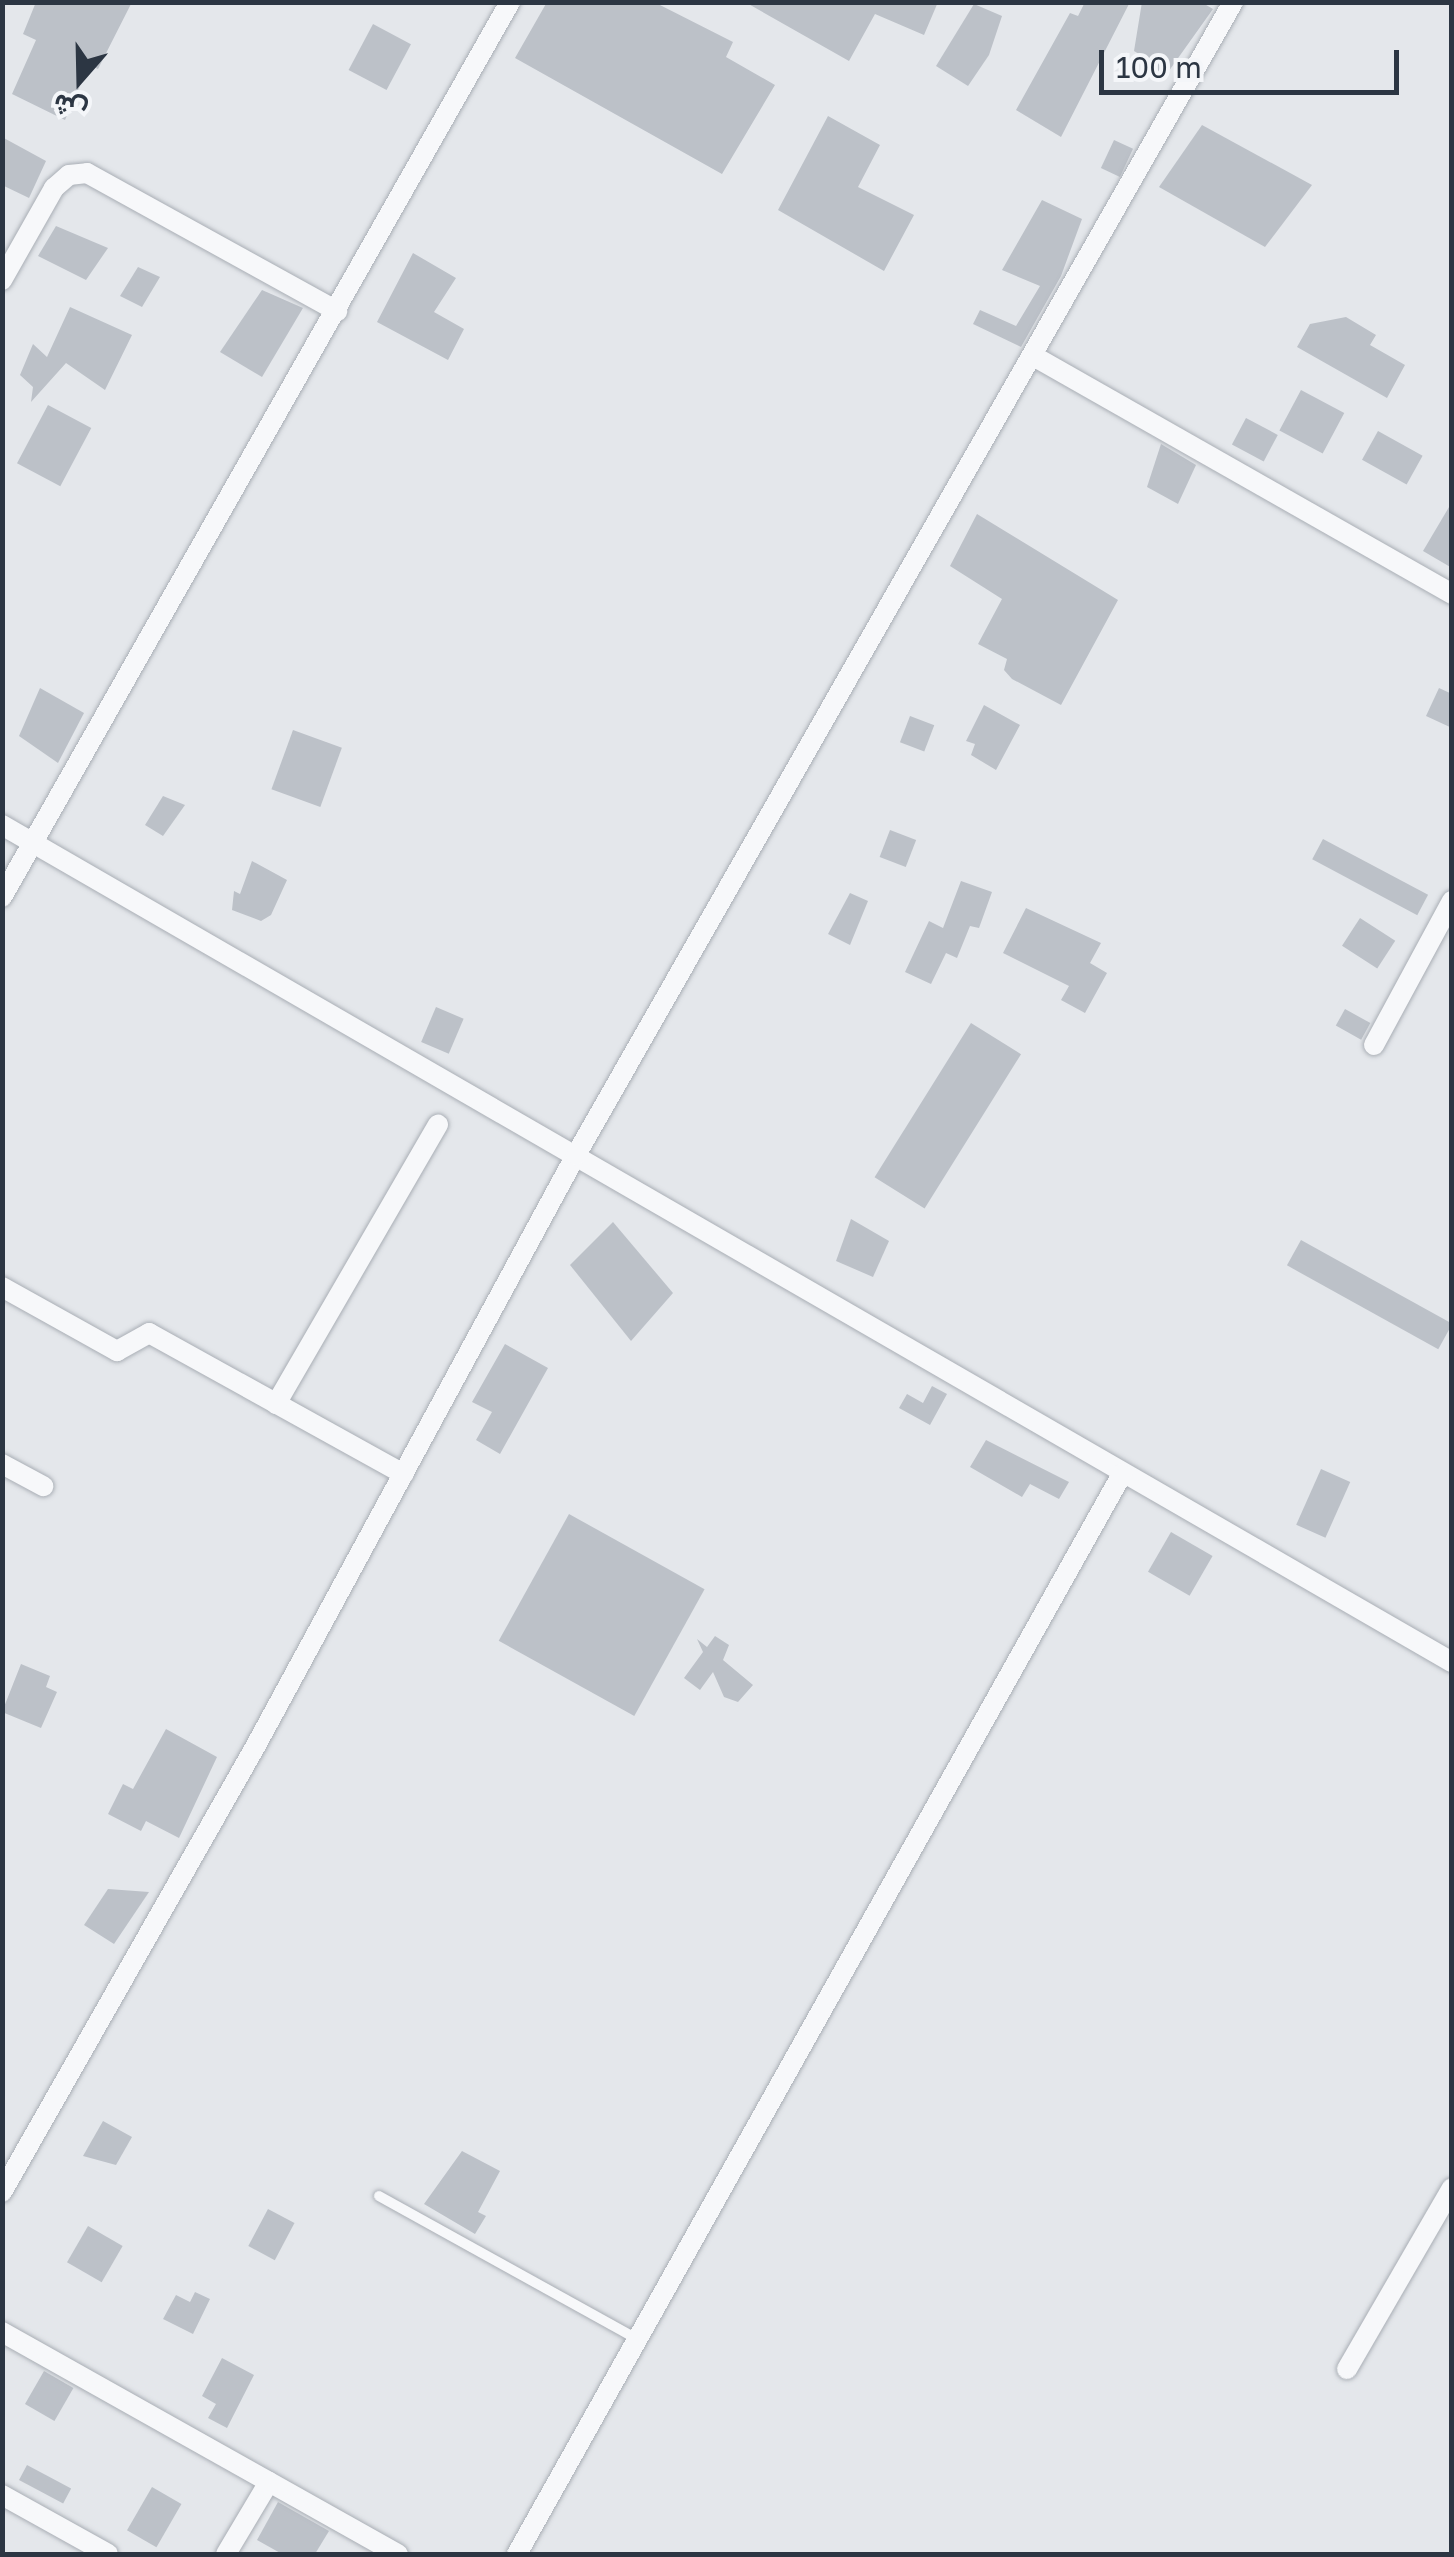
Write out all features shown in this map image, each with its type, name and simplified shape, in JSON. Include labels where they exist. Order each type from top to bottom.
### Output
[{"type":"street","points":[[2,897],[510,2]]},
{"type":"street","points":[[2,2192],[576,1156],[1035,357],[1233,2]]},
{"type":"street","points":[[2,280],[54,188],[69,175],[87,172],[337,312]]},
{"type":"street","points":[[1035,357],[1452,594]]},
{"type":"street","points":[[2,825],[1452,1662]]},
{"type":"street","points":[[1374,1046],[1452,901]]},
{"type":"street","points":[[276,1404],[438,1124]]},
{"type":"street","points":[[2,1288],[116,1351],[149,1333],[403,1474]]},
{"type":"street","points":[[2,1464],[43,1486]]},
{"type":"street","points":[[517,2554],[1122,1474]]},
{"type":"street","points":[[1347,2369],[1452,2188]]},
{"type":"street","points":[[2,2332],[398,2554]]},
{"type":"street","points":[[226,2554],[269,2482]]},
{"type":"street","points":[[2,2495],[108,2554]]},
{"type":"lane","points":[[379,2196],[637,2340]]},
{"type":"building","points":[[36,2],[132,2],[98,69],[89,65],[65,120],[12,94],[36,40],[23,34]]},
{"type":"building","points":[[547,2],[654,2],[733,42],[726,57],[775,85],[722,174],[515,58]]},
{"type":"building","points":[[745,2],[938,2],[924,35],[875,14],[849,61]]},
{"type":"building","points":[[1085,2],[1130,2],[1061,137],[1016,110],[1070,13],[1078,16]]},
{"type":"building","points":[[1142,2],[1201,2],[1213,9],[1166,75],[1141,64],[1144,57],[1134,51]]},
{"type":"building","points":[[974,4],[1002,16],[989,55],[968,86],[936,66]]},
{"type":"building","points":[[373,24],[411,44],[387,90],[349,70]]},
{"type":"building","points":[[828,116],[880,145],[858,187],[914,215],[884,271],[778,210]]},
{"type":"building","points":[[1202,125],[1312,185],[1265,247],[1159,187]]},
{"type":"building","points":[[2,137],[46,161],[29,198],[2,185]]},
{"type":"building","points":[[1114,140],[1133,149],[1120,177],[1101,168]]},
{"type":"building","points":[[1042,200],[1082,219],[1061,276],[1021,347],[973,324],[980,310],[1016,326],[1040,286],[1002,270]]},
{"type":"building","points":[[56,226],[108,248],[86,280],[38,256]]},
{"type":"building","points":[[413,253],[456,278],[434,312],[464,329],[448,360],[377,322]]},
{"type":"building","points":[[138,267],[160,277],[142,307],[120,296]]},
{"type":"building","points":[[262,290],[303,308],[262,377],[220,352]]},
{"type":"building","points":[[70,307],[132,335],[105,390],[66,363],[31,402],[33,387],[20,375],[33,344],[47,357]]},
{"type":"building","points":[[1346,317],[1376,335],[1370,345],[1405,365],[1387,398],[1297,347],[1310,324]]},
{"type":"building","points":[[1301,390],[1344,413],[1323,454],[1279,431]]},
{"type":"building","points":[[48,405],[91,428],[60,486],[17,463]]},
{"type":"building","points":[[1246,418],[1278,435],[1264,461],[1232,444]]},
{"type":"building","points":[[1378,431],[1423,456],[1407,485],[1362,460]]},
{"type":"building","points":[[1161,444],[1196,465],[1178,504],[1147,487]]},
{"type":"building","points":[[1452,502],[1452,568],[1423,551]]},
{"type":"building","points":[[977,514],[1118,600],[1061,705],[1012,679],[1004,670],[1007,659],[978,644],[1002,599],[950,566]]},
{"type":"building","points":[[40,688],[84,713],[58,763],[19,736]]},
{"type":"building","points":[[1439,688],[1452,694],[1452,728],[1426,716]]},
{"type":"building","points":[[984,705],[1020,725],[996,770],[971,755],[975,744],[966,741]]},
{"type":"building","points":[[910,716],[934,725],[924,751],[900,742]]},
{"type":"building","points":[[293,730],[342,748],[320,807],[271,789]]},
{"type":"building","points":[[163,796],[185,805],[163,836],[145,825]]},
{"type":"building","points":[[890,830],[916,840],[906,867],[880,857]]},
{"type":"building","points":[[1323,839],[1428,895],[1417,915],[1312,859]]},
{"type":"building","points":[[252,861],[287,880],[271,915],[261,921],[232,910],[234,891],[240,894]]},
{"type":"building","points":[[961,881],[992,892],[979,928],[970,926],[957,958],[946,953],[931,984],[905,972],[929,921],[943,928]]},
{"type":"building","points":[[850,893],[868,901],[850,945],[828,934]]},
{"type":"building","points":[[1026,908],[1101,943],[1090,963],[1107,973],[1085,1013],[1061,1000],[1069,986],[1003,953]]},
{"type":"building","points":[[1360,918],[1395,941],[1377,969],[1342,946]]},
{"type":"building","points":[[436,1007],[464,1019],[449,1054],[421,1042]]},
{"type":"building","points":[[1345,1009],[1370,1023],[1361,1040],[1336,1026]]},
{"type":"building","points":[[971,1023],[1021,1054],[925,1209],[875,1177]]},
{"type":"building","points":[[851,1219],[889,1241],[873,1277],[836,1261]]},
{"type":"building","points":[[613,1222],[673,1293],[631,1341],[570,1265]]},
{"type":"building","points":[[1301,1240],[1452,1324],[1438,1349],[1287,1265]]},
{"type":"building","points":[[505,1344],[548,1368],[500,1454],[476,1440],[492,1412],[472,1402]]},
{"type":"building","points":[[932,1386],[947,1394],[930,1425],[899,1408],[907,1394],[923,1403]]},
{"type":"building","points":[[986,1440],[1069,1482],[1059,1499],[1030,1484],[1022,1497],[970,1467]]},
{"type":"building","points":[[1321,1469],[1350,1482],[1325,1538],[1296,1525]]},
{"type":"building","points":[[569,1514],[705,1589],[634,1716],[499,1641]]},
{"type":"building","points":[[1171,1532],[1213,1556],[1190,1596],[1148,1572]]},
{"type":"building","points":[[715,1636],[729,1645],[723,1660],[753,1685],[738,1702],[724,1697],[713,1672],[700,1690],[684,1678],[703,1652],[697,1639],[707,1647]]},
{"type":"building","points":[[21,1664],[50,1676],[46,1687],[57,1692],[41,1728],[2,1712]]},
{"type":"building","points":[[166,1729],[217,1757],[179,1838],[146,1821],[141,1831],[108,1814],[123,1784],[133,1789]]},
{"type":"building","points":[[108,1889],[149,1892],[114,1944],[84,1925]]},
{"type":"building","points":[[103,2121],[132,2137],[116,2165],[83,2156]]},
{"type":"building","points":[[462,2151],[500,2171],[478,2212],[486,2216],[475,2234],[424,2204]]},
{"type":"building","points":[[268,2209],[294,2223],[275,2260],[248,2246]]},
{"type":"building","points":[[88,2226],[123,2246],[102,2282],[67,2262]]},
{"type":"building","points":[[195,2292],[210,2299],[193,2334],[163,2319],[176,2295],[190,2302]]},
{"type":"building","points":[[222,2358],[254,2375],[227,2428],[208,2418],[216,2404],[202,2396]]},
{"type":"building","points":[[44,2371],[73,2388],[54,2421],[25,2404]]},
{"type":"building","points":[[27,2465],[71,2488],[63,2503],[19,2480]]},
{"type":"building","points":[[152,2487],[181,2504],[156,2547],[127,2530]]},
{"type":"building","points":[[278,2502],[329,2531],[315,2554],[282,2554],[257,2540]]}]
